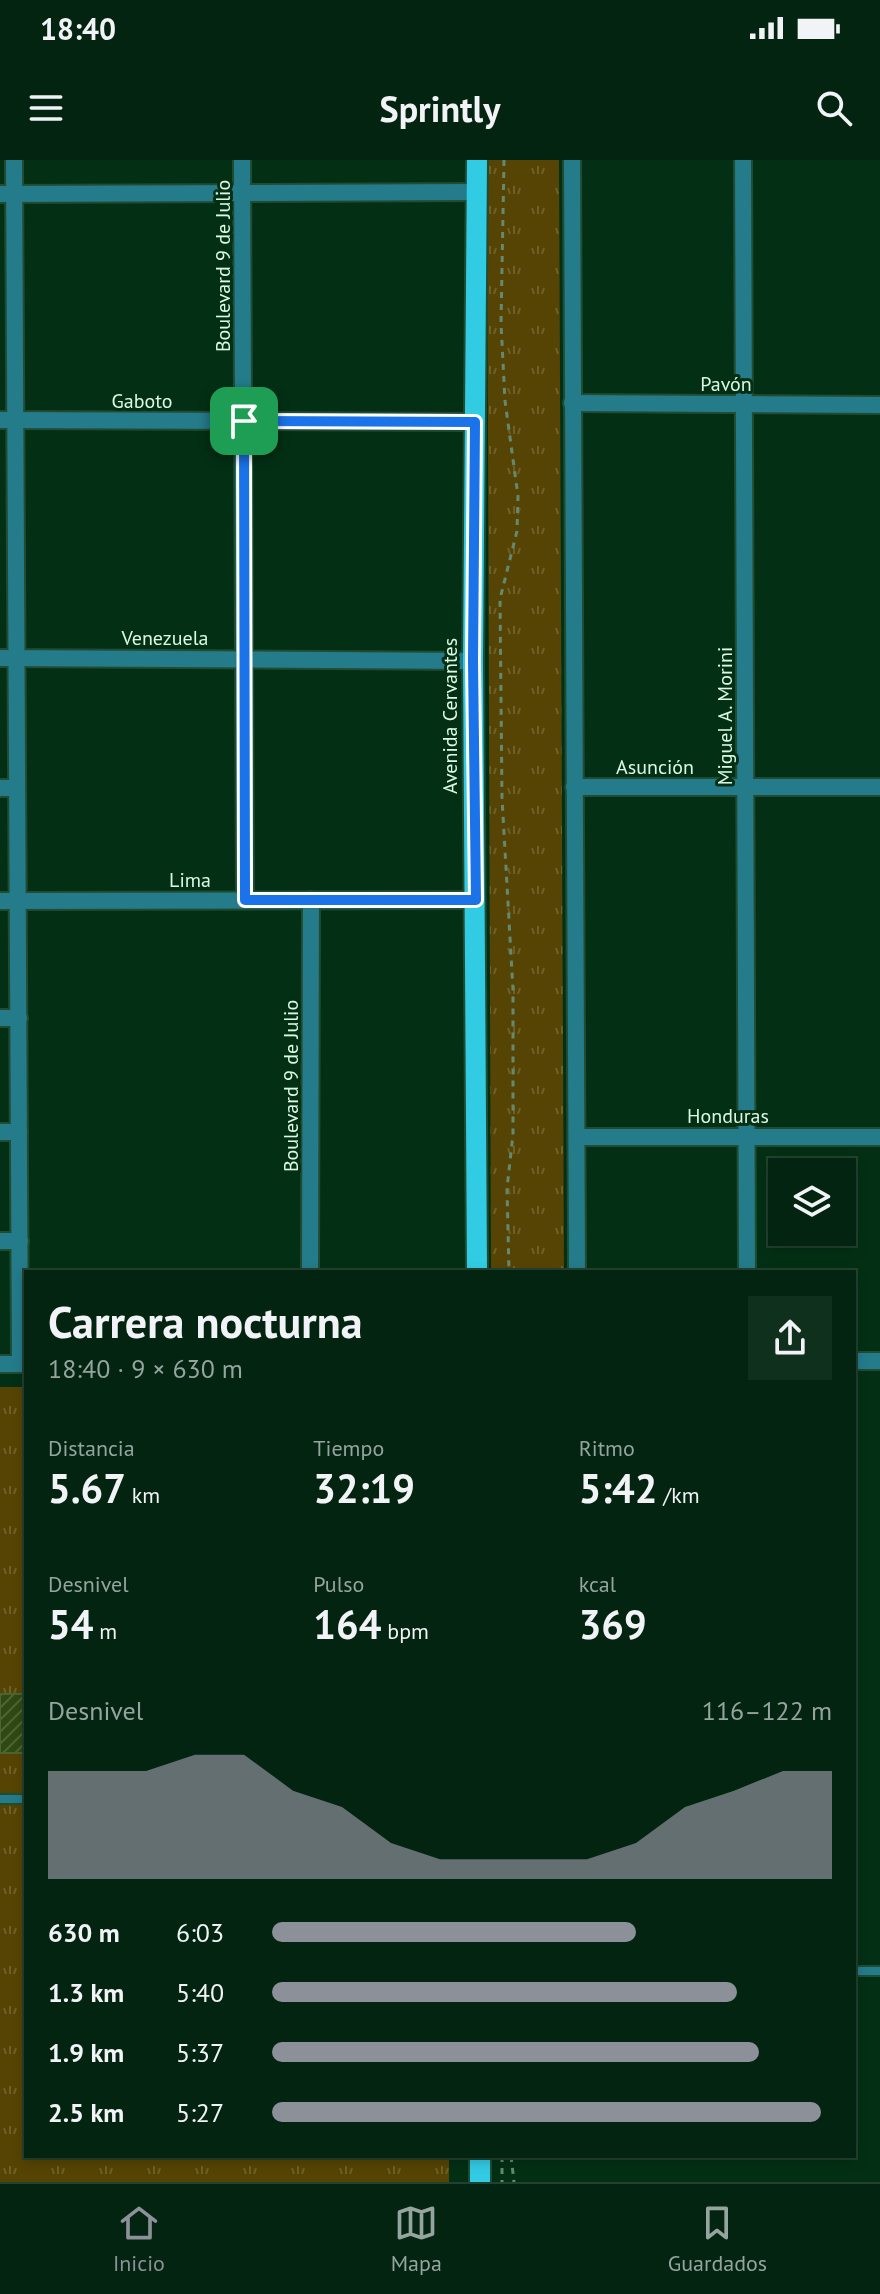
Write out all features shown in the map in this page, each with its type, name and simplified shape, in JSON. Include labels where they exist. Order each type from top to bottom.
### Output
[{"type":"main road","name":"Avenida Cervantes","points":[[477,160],[473,661],[477,1270]]},
{"type":"main road","points":[[480,2158],[480,2182]]},
{"type":"street","points":[[0,1364],[23,1364],[18,901],[9,788],[8,658],[8,194],[14,160]]},
{"type":"street","name":"Boulevard 9 de Julio","points":[[242,160],[245,900]]},
{"type":"street","points":[[572,160],[577,1270]]},
{"type":"street","name":"Miguel A. Morini","points":[[743,160],[747,1270]]},
{"type":"street","points":[[8,194],[477,192]]},
{"type":"street","name":"Pavón","points":[[572,403],[880,405]]},
{"type":"street","name":"Gaboto","points":[[7,420],[475,422]]},
{"type":"street","name":"Venezuela","points":[[8,658],[473,661]]},
{"type":"street","name":"Asunción","points":[[574,787],[880,787]]},
{"type":"street","name":"Boulevard 9 de Julio","points":[[310,1270],[311,900]]},
{"type":"street","name":"Lima","points":[[0,901],[476,900]]},
{"type":"street","points":[[0,1018],[19,1018]]},
{"type":"street","points":[[0,1132],[19,1132]]},
{"type":"street","name":"Honduras","points":[[577,1137],[880,1137]]},
{"type":"street","points":[[0,1241],[20,1241]]},
{"type":"street","points":[[856,1361],[880,1361]]},
{"type":"lane","points":[[0,1799],[24,1799]]},
{"type":"lane","points":[[856,1971],[880,1971]]},
{"type":"path","points":[[504,160],[501,323],[505,401],[518,496],[517,531],[500,599],[502,798],[513,1004],[513,1135],[507,1188],[509,1270]]},
{"type":"path","points":[[502,2158],[502,2182]]},
{"type":"path","points":[[511,2158],[514,2182]]},
{"type":"green space","points":[[487,160],[559,160],[564,1270],[491,1270]]},
{"type":"green space","points":[[0,1387],[24,1387],[24,2158],[449,2158],[449,2182],[0,2182]]},
{"type":"building","points":[[0,1694],[24,1694],[24,1753],[0,1753]]},
{"type":"route","points":[[244,421],[475,422],[473,661],[476,900],[245,900],[244,421]]}]
